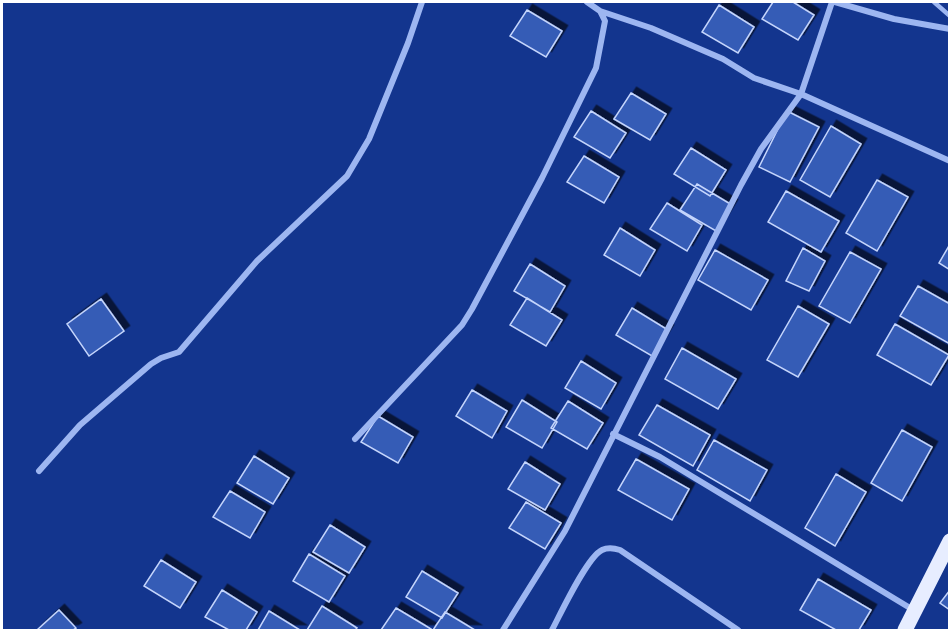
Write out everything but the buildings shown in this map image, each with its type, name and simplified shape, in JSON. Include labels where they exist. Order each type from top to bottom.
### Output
[{"type":"main road","points":[[905,630],[950,541]]},
{"type":"street","points":[[39,471],[80,425],[160,358],[178,352],[257,261],[346,176],[369,140],[422,2]]},
{"type":"street","points":[[587,2],[600,11],[651,28],[723,59],[754,78],[801,94],[950,160]]},
{"type":"street","points":[[502,630],[565,531],[761,149],[801,94],[834,2],[894,19],[950,29]]},
{"type":"street","points":[[354,440],[453,336],[472,309],[542,178],[596,68],[600,40],[605,28],[605,21],[600,11]]},
{"type":"street","points":[[613,434],[660,457],[915,611]]},
{"type":"street","points":[[552,630],[590,561],[602,549],[610,547],[620,550],[738,630]]},
{"type":"lane","points":[[934,2],[950,16]]}]
